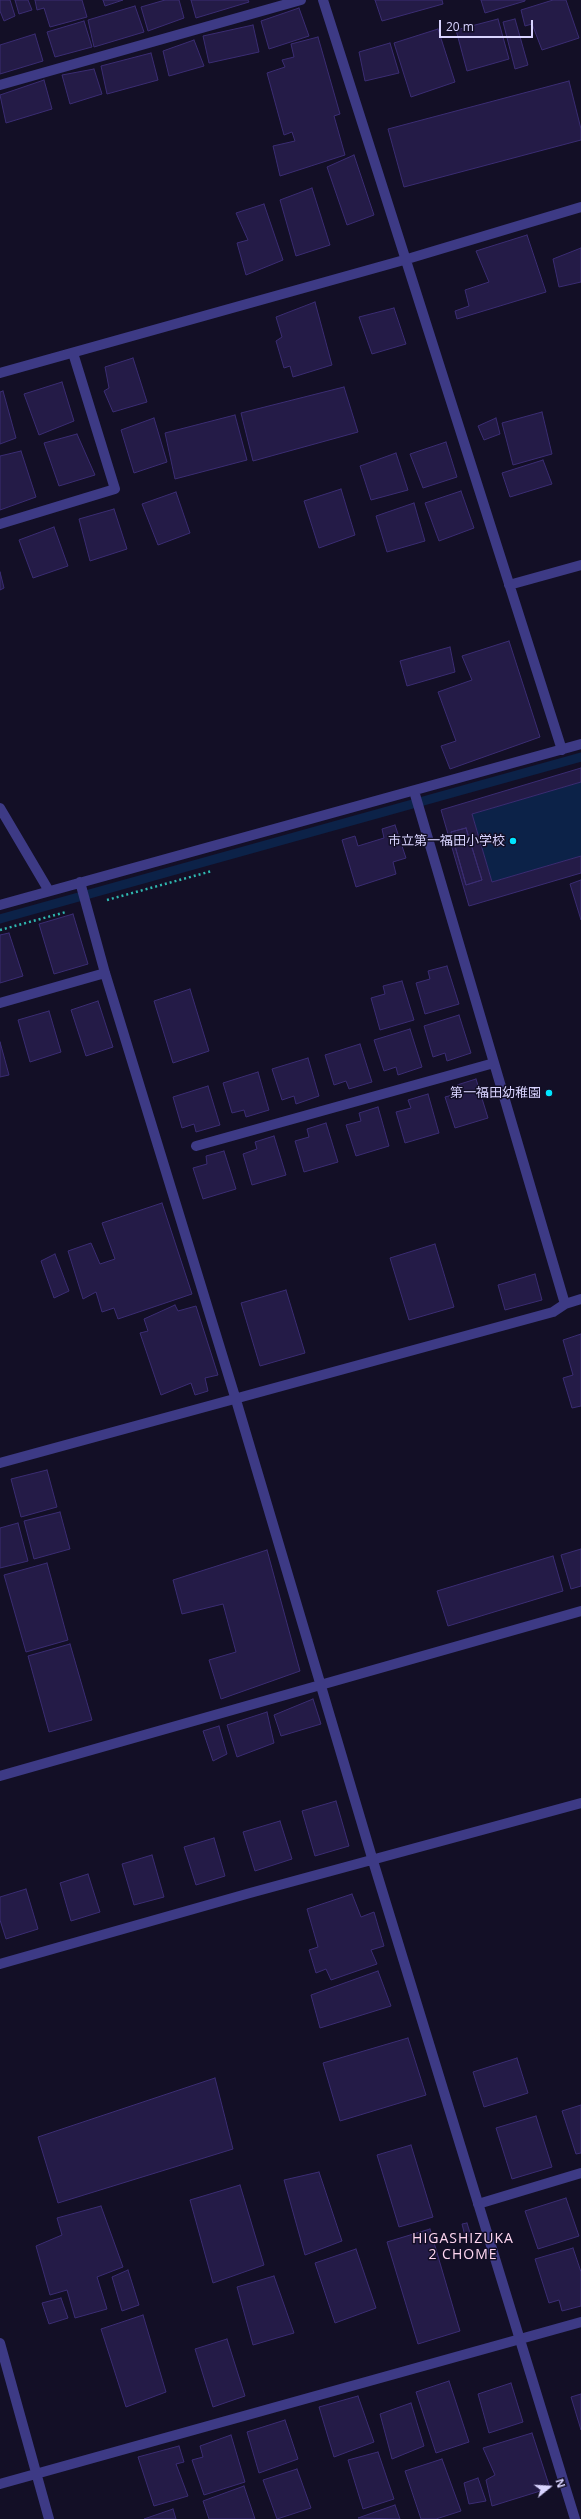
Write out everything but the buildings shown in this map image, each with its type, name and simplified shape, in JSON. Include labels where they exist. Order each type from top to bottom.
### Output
[{"type":"street","points":[[0,85],[301,0]]},
{"type":"street","points":[[323,0],[404,260],[562,750]]},
{"type":"street","points":[[0,373],[404,260],[581,207]]},
{"type":"street","points":[[0,524],[114,489],[73,353]]},
{"type":"street","points":[[509,585],[581,565]]},
{"type":"street","points":[[0,905],[49,891],[81,886],[415,794],[581,744]]},
{"type":"street","points":[[415,794],[565,1304]]},
{"type":"street","points":[[0,808],[49,891]]},
{"type":"street","points":[[81,886],[105,973],[322,1684],[373,1861],[575,2519]]},
{"type":"street","points":[[0,1003],[105,973]]},
{"type":"street","points":[[196,1146],[494,1063]]},
{"type":"street","points":[[0,1463],[236,1400],[553,1312],[565,1304],[581,1299]]},
{"type":"street","points":[[0,1776],[581,1611]]},
{"type":"street","points":[[0,1964],[250,1893],[373,1861],[581,1803]]},
{"type":"street","points":[[478,2204],[581,2173]]},
{"type":"street","points":[[0,2484],[581,2322]]},
{"type":"street","points":[[0,2343],[49,2519]]},
{"type":"path","points":[[0,930],[216,870]]},
{"type":"water","points":[[581,782],[581,856],[492,882],[472,814]]},
{"type":"waterway","points":[[0,919],[581,757]]},
{"type":"place","name":"市立第一福田小学校","points":[[513,841]]},
{"type":"place","name":"第一福田幼稚園","points":[[549,1093]]},
{"type":"district","name":"HIGASHIZUKA 2 CHOME","points":[[463,2248]]}]
